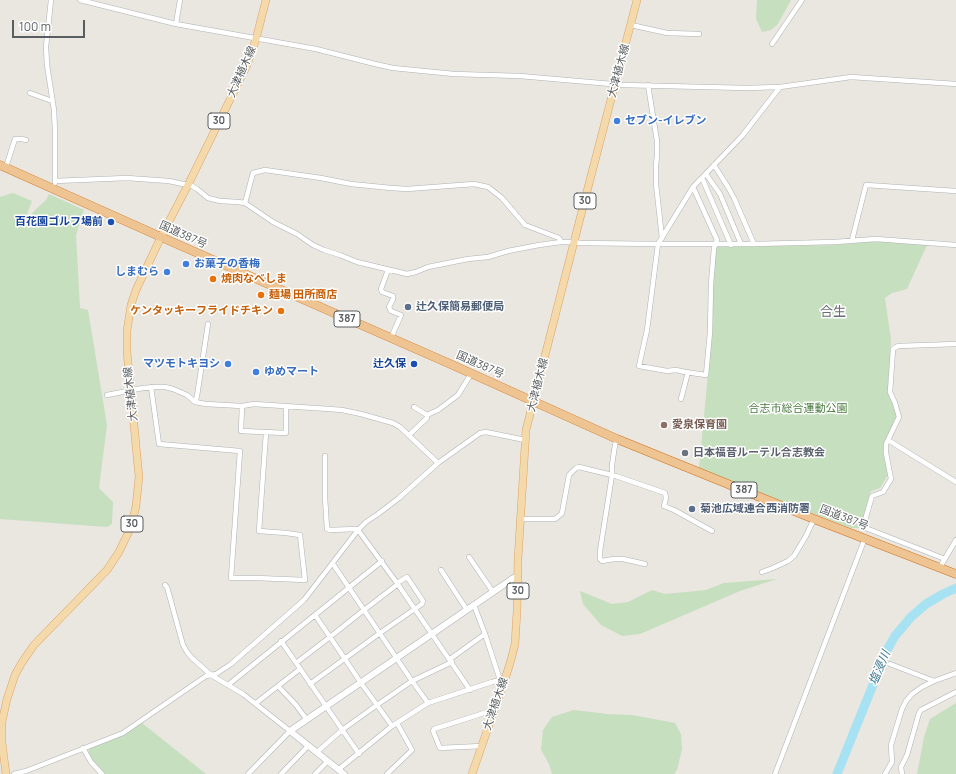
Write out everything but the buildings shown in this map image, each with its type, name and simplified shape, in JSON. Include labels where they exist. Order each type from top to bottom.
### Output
[{"type":"highway","name":"国道387号","points":[[3,166],[55,185],[161,238],[391,338],[617,439],[814,519],[956,574]]},
{"type":"main road","name":"大津植木線","points":[[6,774],[2,743],[2,722],[7,699],[21,664],[34,645],[107,570],[119,552],[130,527],[136,506],[139,477],[126,346],[130,313],[136,290],[247,65],[256,39],[266,0]]},
{"type":"main road","name":"大津植木線","points":[[472,774],[494,711],[503,679],[511,660],[515,644],[520,519],[526,430],[637,0]]},
{"type":"street","points":[[51,0],[46,47],[55,131],[55,185],[127,178],[168,180],[188,185],[197,189],[208,198],[220,201],[244,203],[273,222],[298,234],[313,245],[324,250],[357,262],[407,274],[435,266],[468,259],[488,257],[539,244],[562,242],[715,245],[835,242],[876,239],[956,245]]},
{"type":"street","points":[[80,0],[176,24],[316,49],[393,68],[454,74],[520,76],[615,85],[746,88],[780,87],[851,77],[956,84]]},
{"type":"street","points":[[176,24],[180,0]]},
{"type":"street","points":[[772,44],[802,0]]},
{"type":"street","points":[[631,25],[667,34],[699,34]]},
{"type":"street","points":[[648,85],[657,141],[656,184],[662,238]]},
{"type":"street","points":[[693,187],[717,240],[714,248],[711,284],[710,332],[706,375],[676,370],[667,371],[639,366],[646,330],[658,244],[693,187],[742,136],[780,87]]},
{"type":"street","points":[[30,93],[52,100]]},
{"type":"street","points":[[3,166],[15,139],[26,140]]},
{"type":"street","points":[[714,165],[734,198],[754,244]]},
{"type":"street","points":[[244,203],[253,173],[265,170],[351,184],[391,188],[407,189],[474,184],[488,187],[502,198],[525,225],[559,238],[562,242]]},
{"type":"street","points":[[706,174],[720,194],[741,244]]},
{"type":"street","points":[[702,178],[731,244]]},
{"type":"street","points":[[852,240],[866,185],[956,191]]},
{"type":"street","points":[[388,270],[381,289],[382,292],[393,296],[389,307],[391,311],[401,315],[391,338]]},
{"type":"street","points":[[195,402],[208,324]]},
{"type":"street","points":[[945,559],[863,527],[872,496],[883,492],[891,479],[886,453],[886,444],[899,417],[890,392],[893,349],[898,346],[956,344]]},
{"type":"street","points":[[680,399],[686,372]]},
{"type":"street","points":[[409,435],[427,418],[427,415],[438,410],[458,395],[471,374]]},
{"type":"street","points":[[107,395],[130,390],[165,387],[187,395],[195,402],[206,404],[242,406],[254,404],[342,410],[394,423],[409,435],[438,463]]},
{"type":"street","points":[[151,388],[159,444],[240,451],[230,578],[305,580],[300,535],[286,532],[259,531],[266,432]]},
{"type":"street","points":[[242,406],[241,431],[286,433],[286,406]]},
{"type":"street","points":[[414,407],[427,415]]},
{"type":"street","points":[[14,774],[26,771],[123,733],[206,676],[216,674],[231,664],[304,600],[358,530],[366,522],[400,498],[438,463],[483,432],[525,440]]},
{"type":"street","points":[[617,439],[614,451],[600,559],[602,561],[623,559],[645,564]]},
{"type":"street","points":[[888,440],[956,482]]},
{"type":"street","points":[[325,456],[325,497],[328,529],[358,530],[382,561],[451,660],[470,690]]},
{"type":"street","points":[[520,519],[555,519],[560,516],[562,514],[569,475],[576,468],[582,468],[612,475],[665,494],[666,498],[664,506],[712,531]]},
{"type":"street","points":[[762,572],[788,561],[794,556],[814,519]]},
{"type":"street","points":[[775,774],[866,538]]},
{"type":"street","points":[[940,567],[956,540]]},
{"type":"street","points":[[469,557],[493,592]]},
{"type":"street","points":[[228,685],[382,561]]},
{"type":"street","points":[[333,564],[428,703]]},
{"type":"street","points":[[441,570],[467,610]]},
{"type":"street","points":[[248,774],[290,732],[306,720],[518,576]]},
{"type":"street","points":[[296,663],[407,577],[423,601],[422,604],[310,684]]},
{"type":"street","points":[[165,585],[167,587],[183,645],[192,658],[211,675],[244,694],[256,703],[290,732],[344,774]]},
{"type":"street","points":[[339,769],[392,726],[428,703],[503,679],[474,605]]},
{"type":"street","points":[[315,615],[392,726]]},
{"type":"street","points":[[317,752],[342,730],[377,705],[412,681],[451,660],[485,634]]},
{"type":"street","points":[[281,641],[359,754]]},
{"type":"street","points":[[890,664],[934,681]]},
{"type":"street","points":[[256,703],[300,669]]},
{"type":"street","points":[[885,774],[892,762],[891,745],[902,709],[906,701],[912,694],[922,687],[956,673]]},
{"type":"street","points":[[278,686],[296,705],[306,720]]},
{"type":"street","points":[[902,774],[901,767],[907,755],[919,713],[921,710],[956,692]]},
{"type":"street","points":[[482,746],[440,748],[433,731],[434,729],[494,711]]},
{"type":"street","points":[[387,774],[412,750],[397,723]]},
{"type":"street","points":[[281,774],[308,746]]},
{"type":"street","points":[[83,748],[91,762],[102,774]]},
{"type":"street","points":[[315,774],[328,761]]},
{"type":"green space","points":[[757,0],[791,0],[778,24],[771,30],[762,32],[756,19]]},
{"type":"green space","points":[[13,193],[32,201],[24,222],[28,224],[33,212],[46,200],[49,194],[84,210],[76,235],[80,308],[88,310],[107,425],[99,488],[113,502],[112,524],[107,527],[0,519],[0,197]]},
{"type":"green space","name":"合志市総合運動公園","points":[[877,241],[927,245],[907,289],[892,293],[885,298],[891,340],[888,392],[898,418],[885,442],[884,458],[888,475],[880,488],[871,491],[861,528],[851,528],[699,469],[712,332],[713,284],[716,247],[835,245]]},
{"type":"green space","points":[[777,579],[740,591],[640,634],[622,636],[601,625],[583,604],[580,591],[612,604],[628,602],[652,590],[665,594],[706,590],[724,583]]},
{"type":"green space","points":[[956,703],[956,774],[917,774],[924,737],[930,719]]},
{"type":"green space","points":[[574,710],[632,715],[675,723],[681,734],[682,749],[677,770],[674,774],[552,774],[549,764],[541,750],[543,730],[552,717]]},
{"type":"green space","points":[[142,723],[206,774],[105,774],[92,761],[88,752],[90,748],[124,735]]},
{"type":"waterway","name":"塩浸川","points":[[837,774],[887,650],[895,636],[911,617],[926,604],[956,588]]},
{"type":"place","name":"セブン-イレブン","points":[[617,121]]},
{"type":"place","name":"百花園ゴルフ場前","points":[[111,222]]},
{"type":"place","name":"お菓子の香梅","points":[[186,264]]},
{"type":"place","name":"しまむら","points":[[167,272]]},
{"type":"place","name":"焼肉なべしま","points":[[213,279]]},
{"type":"place","name":"麺場 田所商店","points":[[261,295]]},
{"type":"place","name":"辻久保簡易郵便局","points":[[408,307]]},
{"type":"place","name":"ケンタッキーフライドチキン","points":[[281,311]]},
{"type":"place","name":"マツモトキヨシ","points":[[228,364]]},
{"type":"place","name":"辻久保","points":[[414,364]]},
{"type":"place","name":"ゆめマート","points":[[256,372]]},
{"type":"place","name":"愛泉保育園","points":[[664,425]]},
{"type":"place","name":"日本福音ルーテル合志教会","points":[[685,453]]},
{"type":"place","name":"菊池広域連合西消防署","points":[[692,509]]},
{"type":"district","name":"合生","points":[[833,312]]}]
